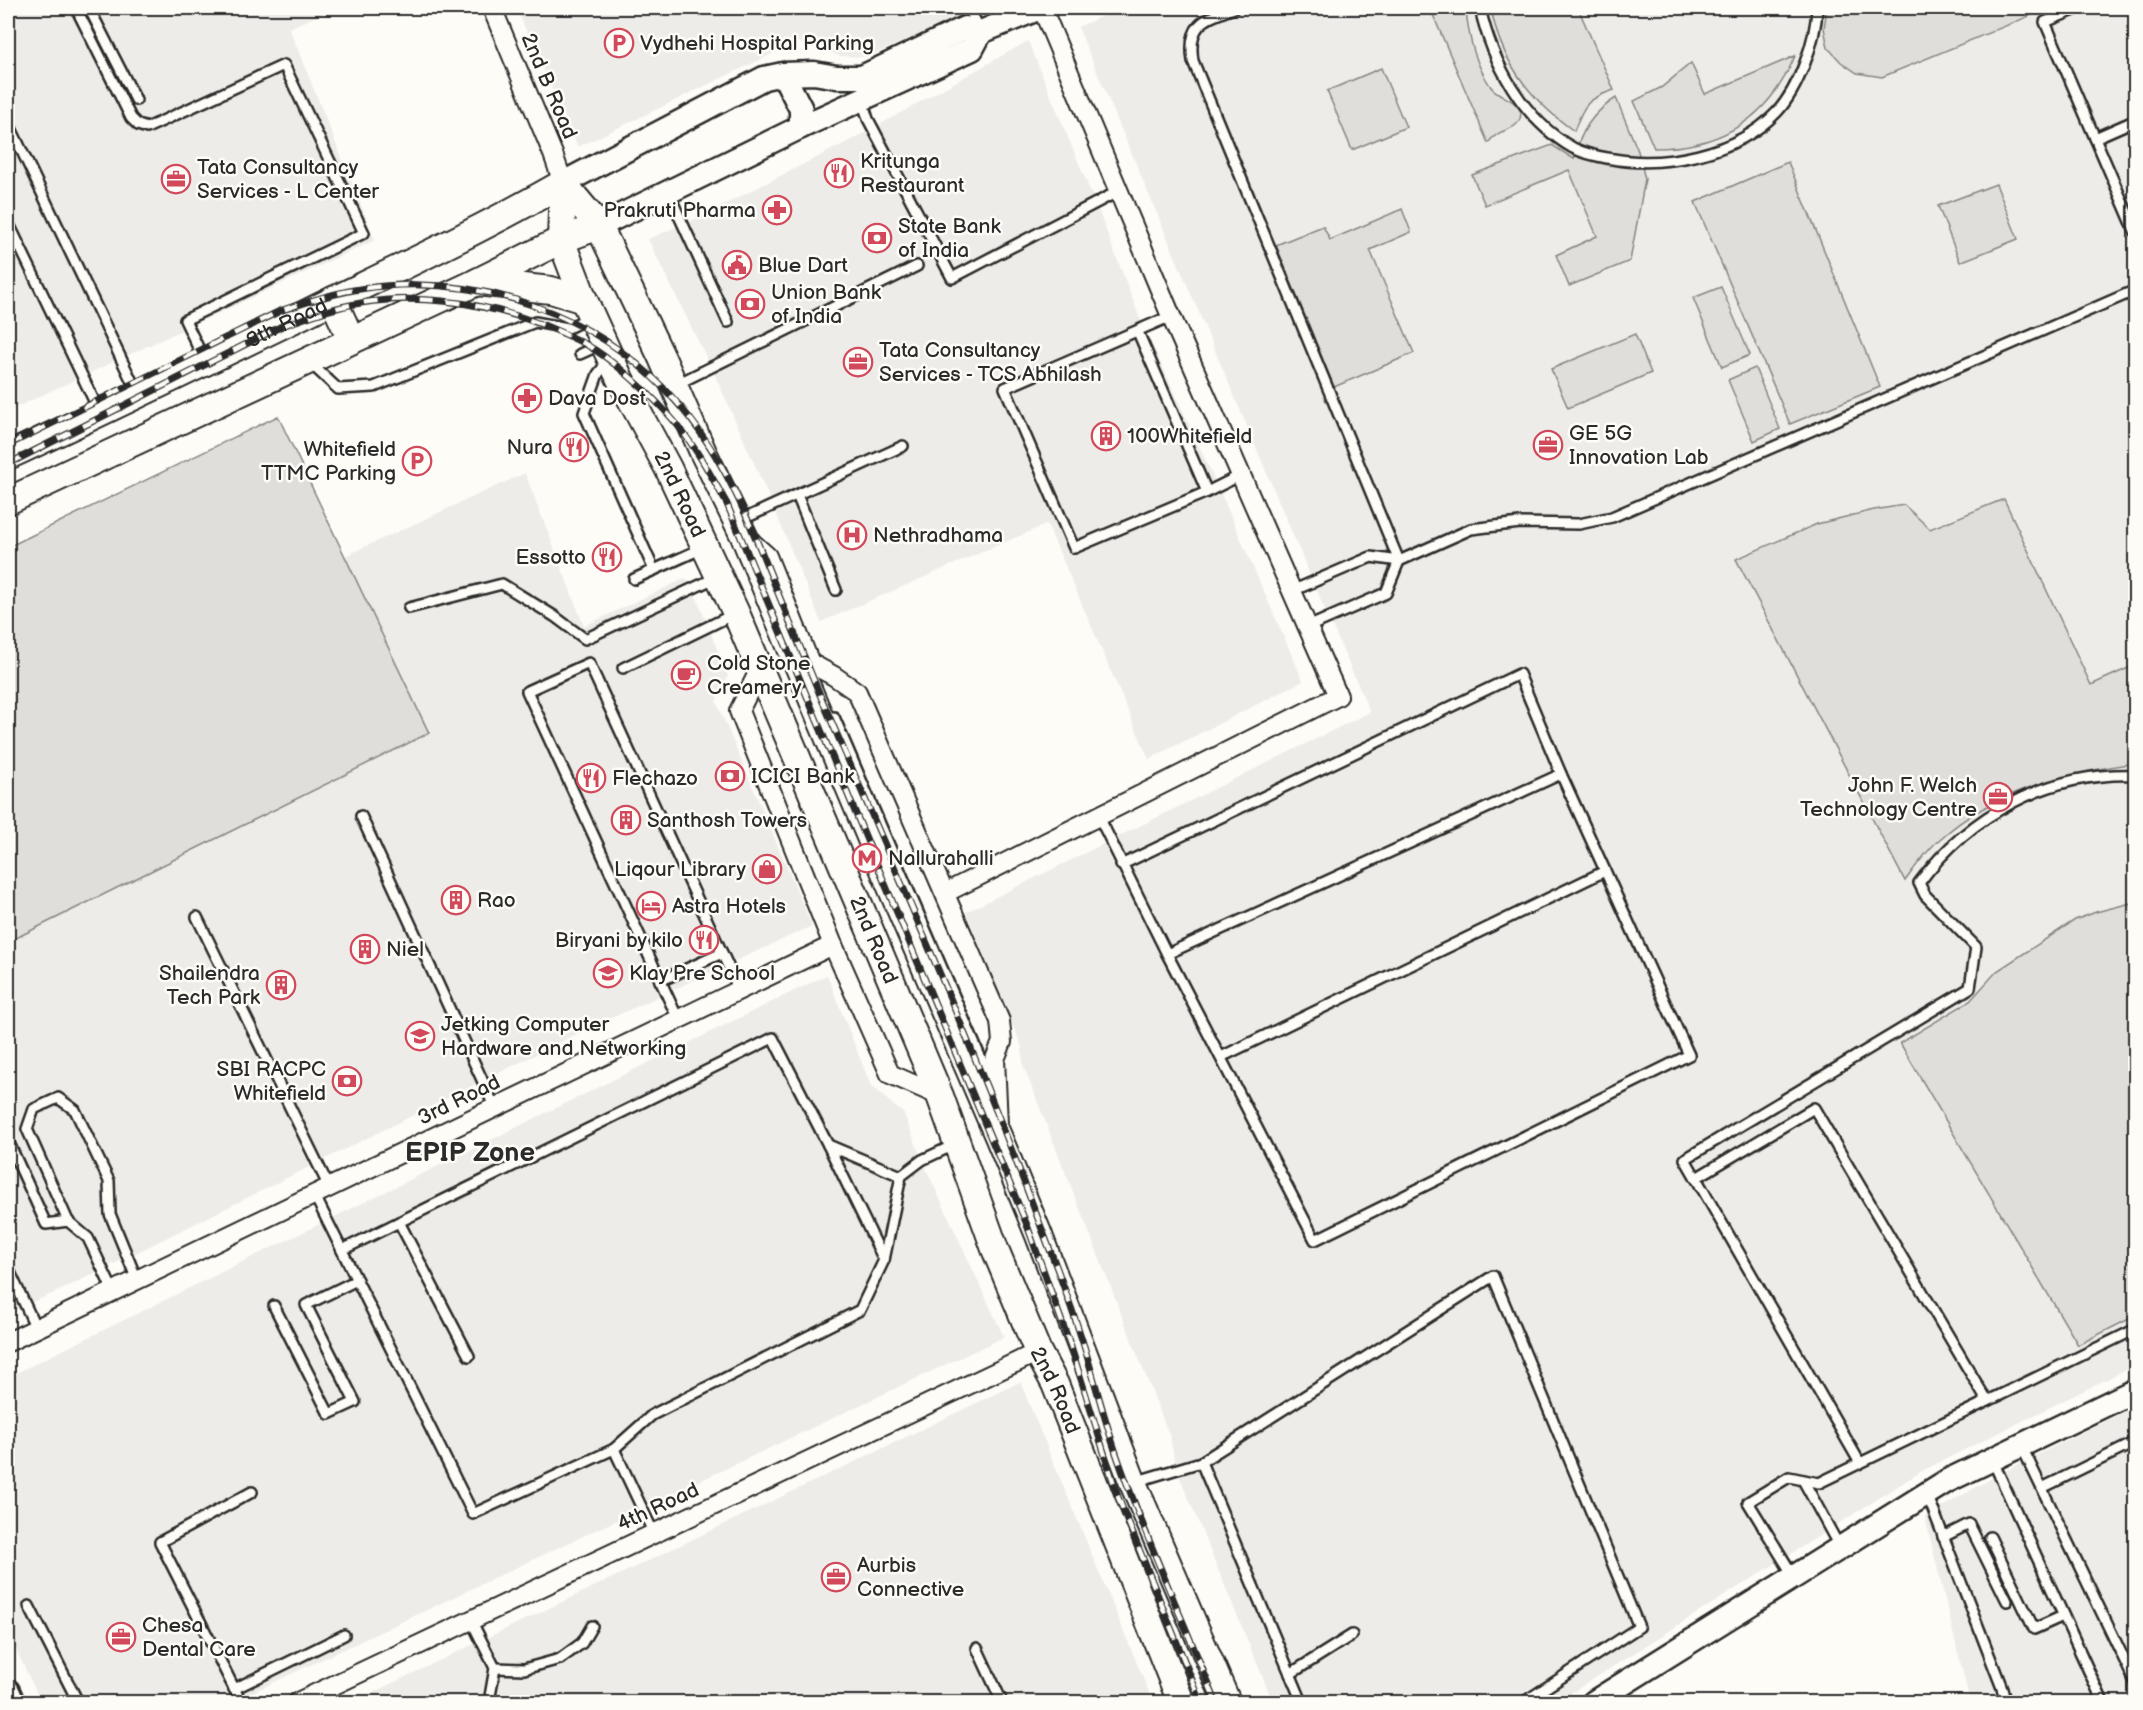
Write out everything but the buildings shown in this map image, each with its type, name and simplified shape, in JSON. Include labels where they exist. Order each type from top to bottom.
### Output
[{"type":"main road","name":"8th Road","points":[[8,456],[333,300],[522,206],[563,183]]},
{"type":"main road","name":"2nd Road","points":[[563,183],[599,226],[741,529],[999,1136],[1133,1483],[1227,1702]]},
{"type":"main road","name":"2nd Road","points":[[563,183],[561,240],[588,308],[607,351],[676,485],[736,613],[940,1096],[994,1249],[1038,1352],[1055,1384],[1181,1702]]},
{"type":"main road","name":"8th Road","points":[[8,501],[477,282],[561,240],[599,226]]},
{"type":"main road","points":[[477,282],[551,290],[588,308]]},
{"type":"main road","points":[[333,300],[351,339]]},
{"type":"main road","points":[[676,485],[712,470]]},
{"type":"street","name":"2nd B Road","points":[[492,8],[563,183]]},
{"type":"street","points":[[563,183],[764,78],[783,74],[862,77],[965,28],[981,32],[1041,8],[1171,316],[1338,696],[945,893]]},
{"type":"street","points":[[599,226],[801,127],[972,49],[981,32]]},
{"type":"street","points":[[783,74],[801,109],[801,127]]},
{"type":"street","points":[[837,77],[854,104]]},
{"type":"street","points":[[741,529],[767,556],[812,668],[834,676],[857,692],[1000,1021],[1002,1042],[995,1059],[999,1136]]},
{"type":"street","points":[[759,671],[739,711],[833,945],[890,1074],[940,1096]]},
{"type":"street","name":"3rd Road","points":[[8,1342],[833,945]]},
{"type":"street","name":"4th Road","points":[[298,1702],[1038,1352]]},
{"type":"street","points":[[1594,1702],[1947,1481],[2136,1390]]},
{"type":"street","points":[[8,1691],[13,1702]]},
{"type":"lane","points":[[76,8],[131,118],[138,125],[147,128],[284,65],[364,233],[185,320],[205,362]]},
{"type":"lane","points":[[89,8],[136,100]]},
{"type":"lane","points":[[969,8],[981,32]]},
{"type":"lane","points":[[1234,8],[1212,15],[1199,26],[1192,43],[1192,62],[1399,561],[1386,593],[1308,627]]},
{"type":"lane","points":[[1480,8],[1490,45],[1509,84],[1538,120],[1574,148],[1596,156],[1643,162],[1689,157],[1718,148],[1745,135],[1777,112],[1798,79],[1805,61],[1815,28],[1817,8]]},
{"type":"lane","points":[[2079,8],[2063,11],[2045,22],[2136,233]]},
{"type":"lane","points":[[854,104],[868,119],[952,278],[1119,191]]},
{"type":"lane","points":[[2095,138],[2136,120]]},
{"type":"lane","points":[[8,122],[138,395]]},
{"type":"lane","points":[[668,192],[728,322]]},
{"type":"lane","points":[[8,222],[100,413]]},
{"type":"lane","points":[[674,386],[917,266]]},
{"type":"lane","points":[[1292,591],[1371,557],[1399,561],[1471,530],[1520,523],[1579,524],[1612,517],[2136,290]]},
{"type":"lane","points":[[307,361],[338,389],[374,387],[535,322],[568,328],[588,308]]},
{"type":"lane","points":[[1171,316],[1005,388],[1074,548],[1207,492],[1241,475]]},
{"type":"lane","points":[[1138,332],[1207,492]]},
{"type":"lane","points":[[580,354],[607,351],[584,413],[654,570]]},
{"type":"lane","points":[[741,529],[797,495],[903,446]]},
{"type":"lane","points":[[797,495],[836,590]]},
{"type":"lane","points":[[634,579],[705,547]]},
{"type":"lane","points":[[409,608],[502,584],[554,616],[585,639],[719,576]]},
{"type":"lane","points":[[623,668],[736,613]]},
{"type":"lane","points":[[678,1019],[527,691],[589,663],[739,990]]},
{"type":"lane","points":[[1099,817],[1122,865],[1167,954],[1315,1240],[1689,1055],[1561,774],[1519,674],[1122,865]]},
{"type":"lane","points":[[829,706],[996,1094]]},
{"type":"lane","points":[[1167,954],[1561,774]]},
{"type":"lane","points":[[1860,1463],[1685,1159],[1970,988],[1976,947],[1925,895],[1919,884],[1954,843],[1996,811],[2038,791],[2083,780],[2136,775]]},
{"type":"lane","points":[[362,816],[495,1108]]},
{"type":"lane","points":[[1221,1057],[1605,871]]},
{"type":"lane","points":[[197,917],[322,1191],[342,1250],[473,1514],[614,1449],[652,1415],[861,1310],[884,1260],[901,1176],[922,1160],[958,1143]]},
{"type":"lane","points":[[660,981],[688,962],[722,953]]},
{"type":"lane","points":[[342,1250],[773,1038],[884,1260]]},
{"type":"lane","points":[[113,1291],[88,1238],[68,1221],[27,1130],[34,1109],[58,1098],[75,1110],[109,1181],[110,1214],[137,1280]]},
{"type":"lane","points":[[1696,1178],[1814,1108],[1987,1401]]},
{"type":"lane","points":[[8,1140],[46,1224],[68,1221]]},
{"type":"lane","points":[[828,1145],[901,1176]]},
{"type":"lane","points":[[399,1222],[469,1356]]},
{"type":"lane","points":[[8,1268],[36,1328]]},
{"type":"lane","points":[[1133,1483],[1201,1462],[1493,1276],[1639,1627],[1524,1702]]},
{"type":"lane","points":[[274,1306],[329,1414],[355,1401],[306,1305],[357,1280]]},
{"type":"lane","points":[[1794,1577],[1748,1502],[1789,1477],[1819,1483],[2136,1329]]},
{"type":"lane","points":[[2042,1488],[2136,1442]]},
{"type":"lane","points":[[2021,1445],[2136,1684]]},
{"type":"lane","points":[[614,1449],[654,1534]]},
{"type":"lane","points":[[1992,1459],[2103,1702]]},
{"type":"lane","points":[[1201,1462],[1302,1702]]},
{"type":"lane","points":[[1803,1480],[1840,1548]]},
{"type":"lane","points":[[241,1702],[160,1542],[252,1492]]},
{"type":"lane","points":[[1927,1494],[2006,1702]]},
{"type":"lane","points":[[1943,1537],[1969,1524],[2007,1601]]},
{"type":"lane","points":[[1990,1537],[2034,1629],[2063,1616]]},
{"type":"lane","points":[[29,1606],[78,1702]]},
{"type":"lane","points":[[471,1620],[495,1668],[489,1702]]},
{"type":"lane","points":[[495,1668],[524,1669],[560,1659],[582,1643],[592,1626]]},
{"type":"lane","points":[[234,1689],[344,1635]]},
{"type":"lane","points":[[1290,1674],[1352,1635]]},
{"type":"lane","points":[[976,1648],[1002,1702]]},
{"type":"shaded area","points":[[8,8],[335,8],[289,28],[375,240],[8,411]]},
{"type":"shaded area","points":[[516,8],[986,8],[866,57],[840,56],[797,42],[578,147]]},
{"type":"shaded area","name":"John F. Welch Technology Centre","points":[[1120,8],[2135,8],[2135,1365],[1920,1472],[1557,1702],[1273,1702],[1176,1468],[1170,1437],[1023,1065],[1022,1047],[966,912],[1370,712],[1078,27]]},
{"type":"shaded area","points":[[1430,8],[1466,8],[1473,49],[1485,78],[1495,91],[1511,100],[1519,108],[1521,113],[1518,123],[1496,135],[1488,143]]},
{"type":"shaded area","points":[[1491,8],[1578,8],[1614,90],[1598,96],[1588,104],[1574,131],[1544,106],[1519,78],[1502,45]]},
{"type":"shaded area","points":[[1827,8],[2049,8],[1882,77],[1857,73],[1841,62],[1828,48],[1824,28]]},
{"type":"shaded area","points":[[1028,41],[1097,207],[1139,316],[1218,487],[1303,681],[1149,759],[1047,524],[821,622],[715,375],[648,239],[698,218],[861,135]]},
{"type":"shaded area","points":[[1795,56],[1771,97],[1740,125],[1701,142],[1678,147],[1654,148],[1634,101],[1662,87],[1691,63],[1705,94]]},
{"type":"shaded area","points":[[1381,68],[1406,127],[1352,150],[1327,91]]},
{"type":"shaded area","points":[[1616,98],[1638,151],[1645,179],[1630,261],[1569,286],[1556,255],[1597,236],[1569,170],[1485,205],[1472,175],[1552,145],[1574,159],[1588,124],[1600,110]]},
{"type":"shaded area","points":[[1788,162],[1880,387],[1790,424],[1695,202]]},
{"type":"shaded area","points":[[1996,184],[2018,239],[1960,262],[1938,206]]},
{"type":"shaded area","points":[[1402,209],[1411,232],[1370,250],[1414,353],[1334,387],[1276,245],[1323,226],[1330,240]]},
{"type":"shaded area","points":[[1721,287],[1750,355],[1722,367],[1693,298]]},
{"type":"shaded area","points":[[1635,334],[1651,373],[1568,408],[1551,369]]},
{"type":"shaded area","points":[[1755,368],[1780,429],[1754,441],[1728,380]]},
{"type":"shaded area","points":[[278,416],[429,733],[8,942],[8,547]]},
{"type":"shaded area","points":[[525,473],[584,626],[686,578],[697,599],[728,676],[716,701],[812,926],[581,1032],[63,1289],[8,1313],[8,942],[429,733],[345,556]]},
{"type":"shaded area","points":[[2004,499],[2091,685],[2135,665],[2135,763],[2057,779],[2007,796],[1983,808],[1961,822],[1935,844],[1905,881],[1736,559],[1817,524],[1874,510],[1904,505],[1930,529]]},
{"type":"shaded area","points":[[2135,902],[2135,1316],[2078,1345],[1900,1043],[1970,1001],[1997,971],[2075,920]]},
{"type":"shaded area","points":[[827,975],[871,1086],[904,1114],[922,1160],[1004,1337],[232,1702],[41,1702],[8,1633],[8,1377]]},
{"type":"shaded area","points":[[1020,1382],[1153,1702],[353,1702],[871,1454]]},
{"type":"shaded area","points":[[2135,1406],[2135,1702],[1970,1702],[1925,1517],[1999,1474]]},
{"type":"railway","points":[[8,445],[280,311],[340,293],[400,285],[439,286],[478,291],[516,300],[553,313],[589,331],[622,352],[673,398],[708,444],[736,493],[962,1027],[1063,1285],[1127,1484],[1216,1702]]},
{"type":"railway","points":[[8,464],[282,326],[341,307],[390,300],[419,299],[477,306],[506,313],[561,332],[608,359],[659,404],[692,445],[727,504],[1027,1225],[1071,1347],[1118,1497],[1201,1702]]},
{"type":"place","name":"Vydhehi Hospital Parking","points":[[619,43]]},
{"type":"place","name":"Kritunga Restaurant","points":[[839,173]]},
{"type":"place","name":"Tata Consultancy Services - L Center","points":[[176,179]]},
{"type":"place","name":"Prakruti Pharma","points":[[777,210]]},
{"type":"place","name":"State Bank of India","points":[[877,238]]},
{"type":"place","name":"Blue Dart","points":[[737,265]]},
{"type":"place","name":"Union Bank of India","points":[[750,304]]},
{"type":"place","name":"Tata Consultancy Services - TCS Abhilash","points":[[858,362]]},
{"type":"place","name":"Dava Dost","points":[[527,398]]},
{"type":"place","name":"100Whitefield","points":[[1106,436]]},
{"type":"place","name":"GE 5G Innovation Lab","points":[[1548,445]]},
{"type":"place","name":"Nura","points":[[574,447]]},
{"type":"place","name":"Whitefield TTMC Parking","points":[[417,461]]},
{"type":"place","name":"Nethradhama","points":[[852,535]]},
{"type":"place","name":"Essotto","points":[[607,557]]},
{"type":"place","name":"Cold Stone Creamery","points":[[686,675]]},
{"type":"place","name":"ICICI Bank","points":[[730,776]]},
{"type":"place","name":"Flechazo","points":[[591,778]]},
{"type":"place","name":"John F. Welch Technology Centre","points":[[1998,797]]},
{"type":"place","name":"Santhosh Towers","points":[[626,820]]},
{"type":"place","name":"Nallurahalli","points":[[867,858]]},
{"type":"place","name":"Liqour Library","points":[[767,869]]},
{"type":"place","name":"Rao","points":[[456,900]]},
{"type":"place","name":"Astra Hotels","points":[[651,906]]},
{"type":"place","name":"Biryani by kilo","points":[[704,940]]},
{"type":"place","name":"Niel","points":[[365,949]]},
{"type":"place","name":"Klay Pre School","points":[[608,973]]},
{"type":"place","name":"Shailendra Tech Park","points":[[281,985]]},
{"type":"place","name":"Jetking Computer Hardware and Networking","points":[[420,1036]]},
{"type":"place","name":"SBI RACPC Whitefield","points":[[347,1081]]},
{"type":"place","name":"Aurbis Connective","points":[[836,1577]]},
{"type":"place","name":"Chesa Dental Care","points":[[121,1637]]},
{"type":"district","name":"EPIP Zone","points":[[470,1153]]}]
